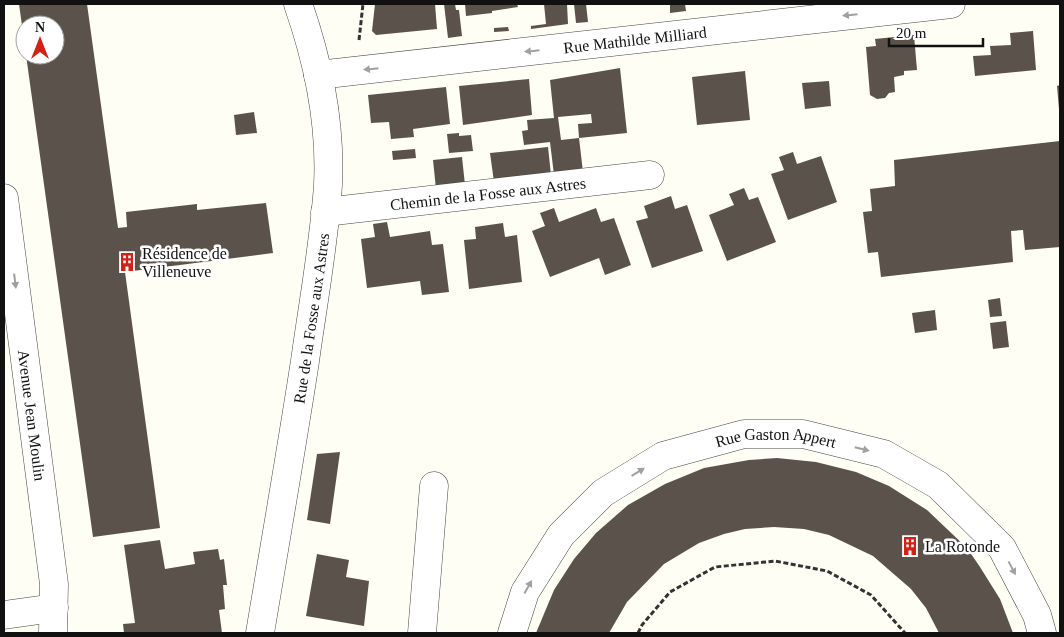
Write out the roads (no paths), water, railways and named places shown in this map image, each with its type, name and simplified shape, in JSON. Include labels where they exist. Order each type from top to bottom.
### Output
[{"type":"street","name":"Rue de la Fosse aux Astres","points":[[260,633],[296,416],[328,184],[326,136],[318,75],[298,4]]},
{"type":"street","name":"Rue Mathilde Milliard","points":[[318,75],[951,4]]},
{"type":"street","name":"Chemin de la Fosse aux Astres","points":[[325,212],[650,175]]},
{"type":"street","name":"Avenue Jean Moulin","points":[[4,198],[14,357],[54,584],[54,621]]},
{"type":"street","name":"Rue Gaston Appert","points":[[512,633],[525,592],[561,535],[603,494],[663,456],[744,434],[804,434],[884,454],[938,485],[1002,548],[1037,615],[1042,633]]},
{"type":"street","points":[[422,633],[434,486]]},
{"type":"street","points":[[4,615],[54,621]]},
{"type":"place","name":"Résidence de Villeneuve","points":[[127,262]]},
{"type":"place","name":"La Rotonde","points":[[910,546]]}]
